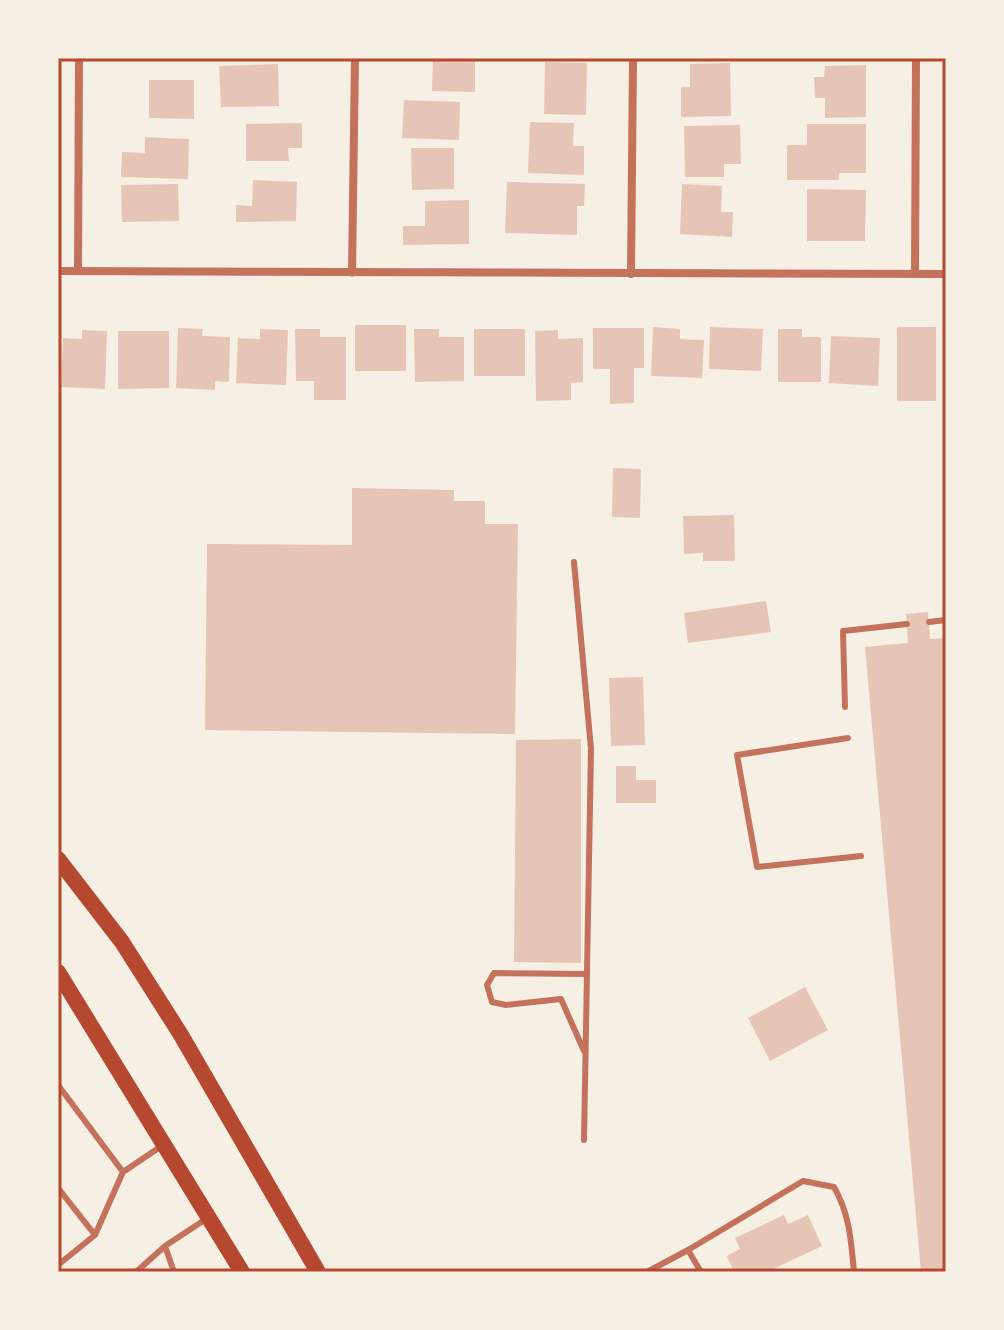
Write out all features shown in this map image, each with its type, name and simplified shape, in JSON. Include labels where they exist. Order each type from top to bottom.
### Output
[{"type":"main road","points":[[58,859],[122,942],[181,1035],[318,1272]]},
{"type":"main road","points":[[58,972],[242,1272]]},
{"type":"street","points":[[78,271],[79,58]]},
{"type":"street","points":[[352,273],[355,58]]},
{"type":"street","points":[[631,274],[633,58]]},
{"type":"street","points":[[915,274],[916,58]]},
{"type":"street","points":[[58,271],[946,274]]},
{"type":"lane","points":[[574,562],[591,749],[584,1140]]},
{"type":"lane","points":[[929,622],[946,620]]},
{"type":"lane","points":[[845,707],[843,631],[907,624]]},
{"type":"lane","points":[[848,738],[737,755],[757,867],[861,856]]},
{"type":"lane","points":[[585,1054],[561,999],[506,1005],[492,1002],[487,985],[494,973],[587,974]]},
{"type":"lane","points":[[58,1085],[123,1172]]},
{"type":"lane","points":[[58,1265],[95,1235],[123,1172],[164,1145]]},
{"type":"lane","points":[[647,1272],[803,1181],[834,1187],[843,1203],[850,1222],[852,1271]]},
{"type":"lane","points":[[58,1188],[95,1235]]},
{"type":"lane","points":[[136,1272],[165,1246],[209,1217]]},
{"type":"lane","points":[[165,1246],[174,1272]]},
{"type":"lane","points":[[688,1250],[701,1272]]},
{"type":"building","points":[[433,58],[475,58],[475,92],[432,91]]},
{"type":"building","points":[[545,62],[587,63],[586,115],[544,114]]},
{"type":"building","points":[[730,63],[731,116],[681,117],[681,87],[690,87],[690,64]]},
{"type":"building","points":[[278,64],[279,106],[221,107],[219,66]]},
{"type":"building","points":[[866,65],[866,117],[825,118],[825,98],[815,98],[814,77],[824,77],[825,66]]},
{"type":"building","points":[[149,80],[194,80],[194,119],[149,118]]},
{"type":"building","points":[[404,100],[460,102],[459,140],[402,138]]},
{"type":"building","points":[[530,122],[574,123],[573,146],[584,146],[584,175],[528,173]]},
{"type":"building","points":[[302,123],[302,148],[288,148],[289,161],[246,161],[246,124]]},
{"type":"building","points":[[807,124],[866,124],[866,173],[839,173],[839,180],[787,180],[787,145],[807,145]]},
{"type":"building","points":[[740,125],[741,164],[724,164],[724,177],[685,177],[684,126]]},
{"type":"building","points":[[145,137],[189,139],[188,179],[121,177],[122,152],[145,153]]},
{"type":"building","points":[[411,148],[454,148],[454,189],[412,190]]},
{"type":"building","points":[[253,180],[297,182],[296,221],[236,222],[236,205],[252,206]]},
{"type":"building","points":[[507,182],[585,184],[584,206],[577,206],[577,235],[505,233]]},
{"type":"building","points":[[178,184],[179,221],[122,222],[121,185]]},
{"type":"building","points":[[682,184],[722,186],[721,212],[733,212],[732,237],[680,234]]},
{"type":"building","points":[[807,189],[866,190],[865,241],[807,241]]},
{"type":"building","points":[[469,200],[469,244],[403,245],[403,226],[425,226],[425,201]]},
{"type":"building","points":[[355,325],[406,325],[406,371],[355,371]]},
{"type":"building","points":[[653,327],[680,329],[680,339],[704,340],[702,378],[651,376]]},
{"type":"building","points":[[710,327],[763,329],[761,371],[709,369]]},
{"type":"building","points":[[897,327],[936,327],[936,401],[897,401]]},
{"type":"building","points":[[178,328],[203,329],[202,336],[230,337],[229,382],[215,381],[215,390],[176,388]]},
{"type":"building","points":[[593,328],[644,328],[644,368],[634,368],[634,403],[610,404],[610,369],[593,369]]},
{"type":"building","points":[[260,329],[288,330],[286,385],[236,383],[238,338],[260,339]]},
{"type":"building","points":[[295,329],[320,329],[320,337],[346,337],[346,400],[314,400],[314,381],[296,381]]},
{"type":"building","points":[[414,329],[439,329],[439,337],[464,337],[464,381],[415,382]]},
{"type":"building","points":[[474,329],[525,329],[525,376],[474,376]]},
{"type":"building","points":[[778,329],[802,329],[802,337],[821,337],[821,382],[778,382]]},
{"type":"building","points":[[82,330],[107,331],[105,389],[61,387],[63,338],[82,339]]},
{"type":"building","points":[[558,330],[558,339],[583,338],[583,382],[571,383],[571,400],[536,401],[535,331]]},
{"type":"building","points":[[118,331],[169,331],[169,388],[118,389]]},
{"type":"building","points":[[831,336],[880,338],[878,386],[829,383]]},
{"type":"building","points":[[613,468],[641,469],[640,518],[612,517]]},
{"type":"building","points":[[352,488],[454,490],[454,501],[485,501],[485,524],[518,524],[515,734],[205,730],[207,544],[352,545]]},
{"type":"building","points":[[734,515],[735,561],[703,561],[703,553],[684,554],[683,516]]},
{"type":"building","points":[[766,601],[771,632],[688,643],[684,613]]},
{"type":"building","points":[[928,612],[930,639],[946,638],[946,1272],[921,1272],[865,647],[908,643],[906,614]]},
{"type":"building","points":[[643,677],[645,745],[611,746],[609,678]]},
{"type":"building","points":[[581,739],[581,963],[514,962],[516,740]]},
{"type":"building","points":[[616,766],[636,766],[636,780],[656,780],[656,803],[616,803]]},
{"type":"building","points":[[805,987],[828,1030],[770,1061],[748,1018]]},
{"type":"building","points":[[784,1215],[788,1224],[808,1215],[822,1246],[767,1272],[734,1272],[727,1256],[740,1249],[735,1238]]}]
